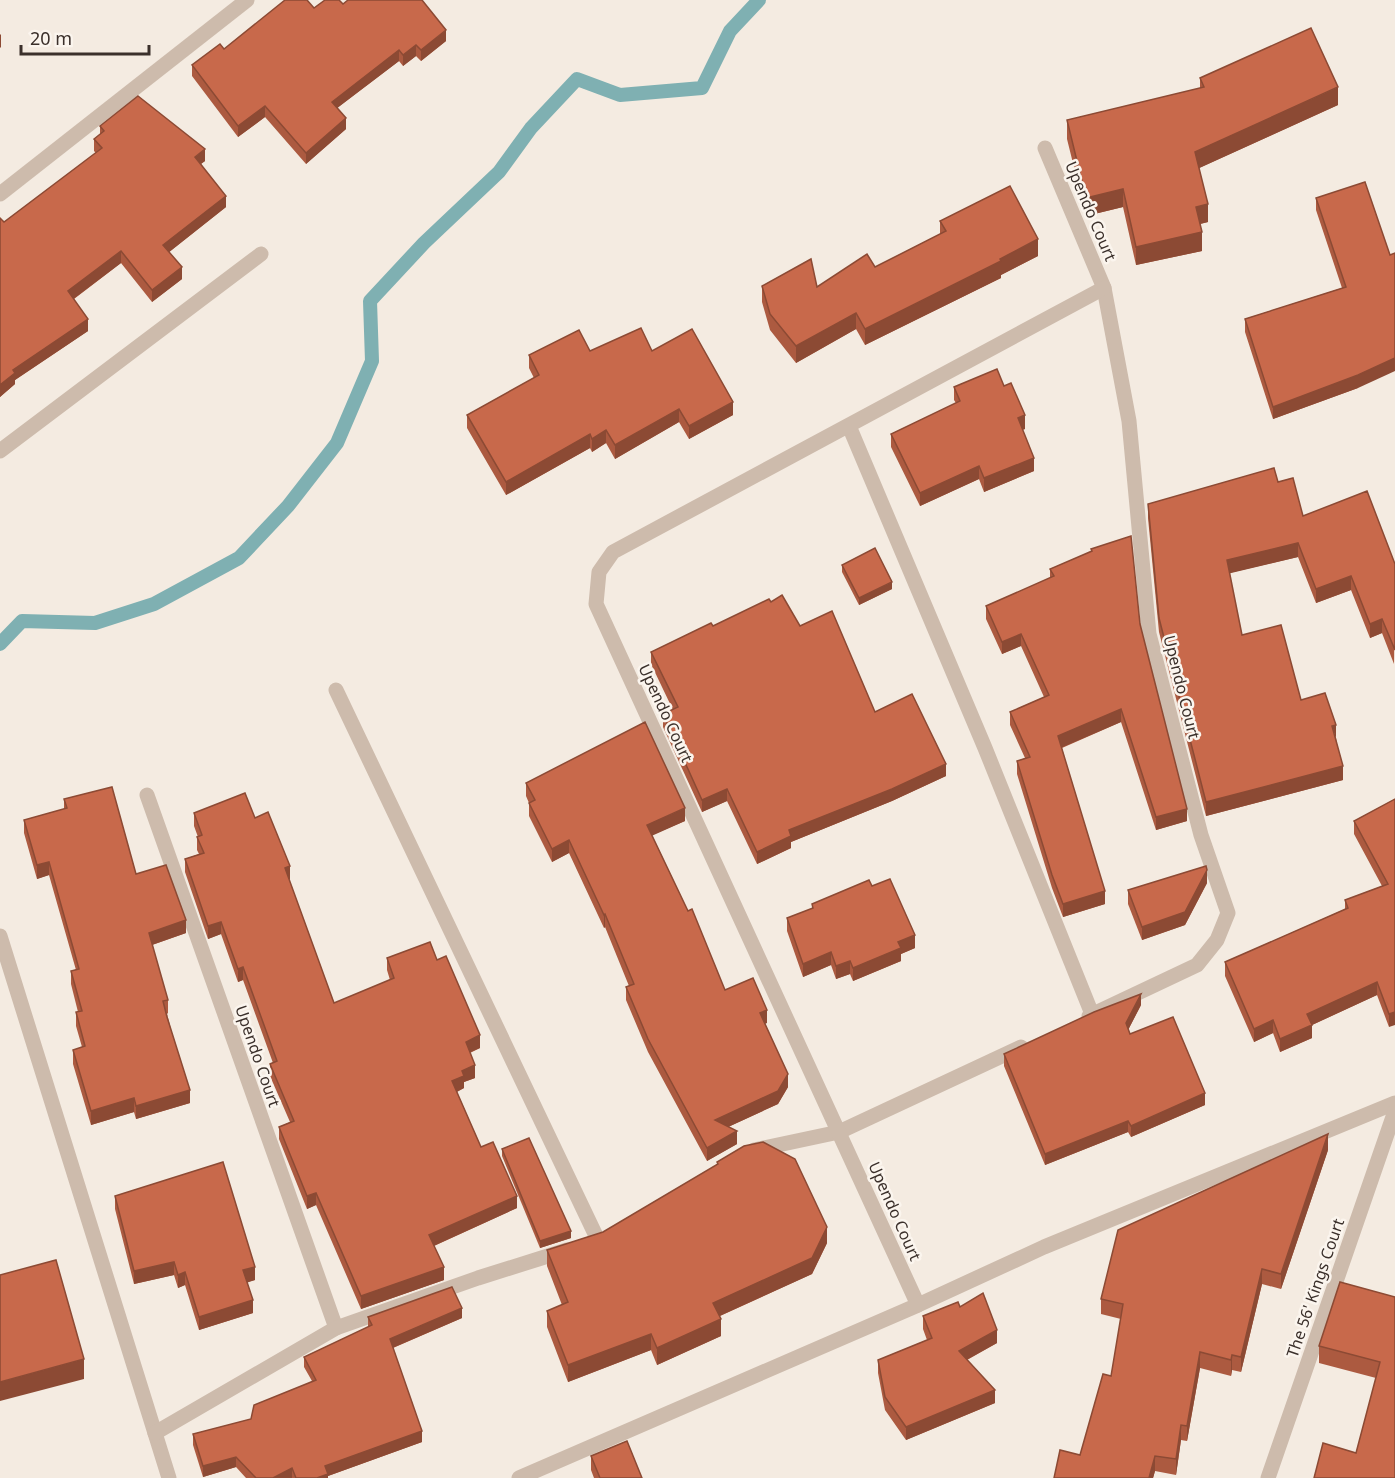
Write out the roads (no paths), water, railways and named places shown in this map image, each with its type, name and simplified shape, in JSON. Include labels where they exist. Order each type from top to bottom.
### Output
[{"type":"street","points":[[0,194],[248,0]]},
{"type":"street","name":"Upendo Court","points":[[1046,148],[1104,288],[1129,421],[1149,634],[1202,835],[1228,913],[1217,940],[1197,965],[1071,1024]]},
{"type":"street","points":[[0,451],[261,254]]},
{"type":"street","name":"Upendo Court","points":[[918,1305],[596,604],[598,572],[613,552],[1104,288]]},
{"type":"street","points":[[849,426],[985,748],[1092,1014]]},
{"type":"street","points":[[155,1433],[336,1328],[592,1241],[336,690]]},
{"type":"street","name":"Upendo Court","points":[[147,795],[336,1328]]},
{"type":"street","points":[[0,936],[169,1478]]},
{"type":"street","points":[[740,1153],[839,1132],[1039,1039]]},
{"type":"street","points":[[519,1478],[918,1305],[1044,1247],[1395,1103]]},
{"type":"street","name":"The 56' Kings Court","points":[[1268,1478],[1395,1111]]},
{"type":"waterway","points":[[0,644],[22,621],[95,623],[154,604],[239,558],[288,506],[337,443],[372,361],[370,301],[424,243],[499,172],[531,128],[577,79],[620,95],[702,88],[730,31],[759,0]]}]
